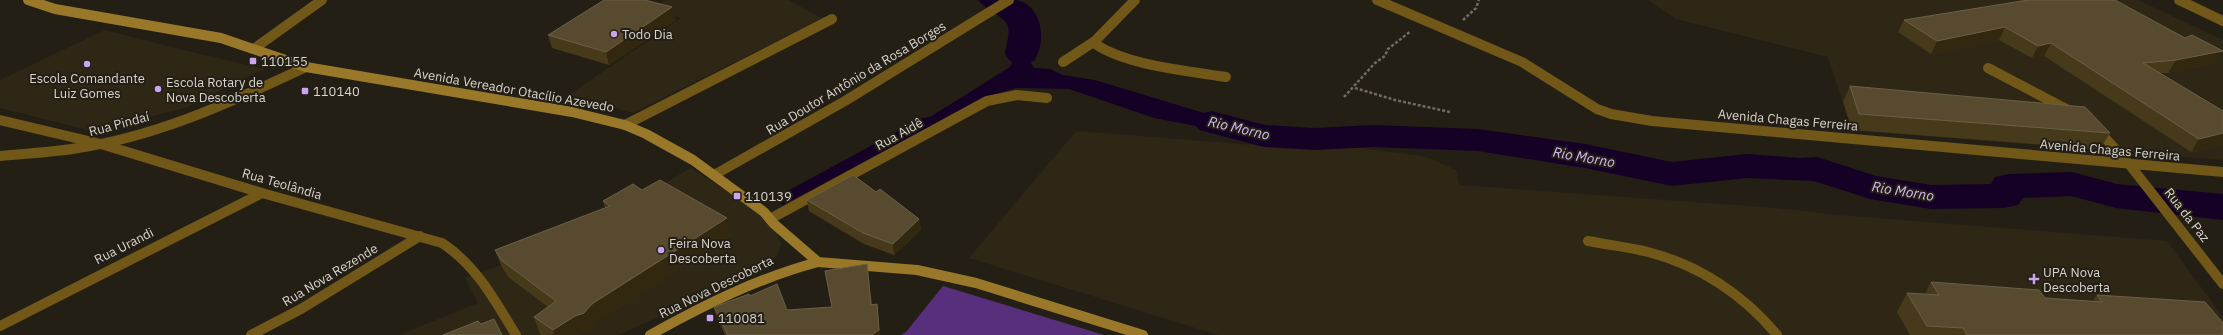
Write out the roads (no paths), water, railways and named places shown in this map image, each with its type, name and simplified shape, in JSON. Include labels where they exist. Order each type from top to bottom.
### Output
[{"type":"main road","name":"Avenida Vereador Otacílio Azevedo","points":[[29,0],[55,9],[214,36],[255,48],[306,67],[572,112],[625,126],[646,134],[693,160],[764,212],[818,262]]},
{"type":"main road","name":"Rua Nova Descoberta","points":[[650,335],[771,275],[818,262]]},
{"type":"main road","points":[[818,262],[917,270],[976,283],[1143,335]]},
{"type":"street","points":[[255,48],[322,0]]},
{"type":"street","name":"Rua Doutor Antônio da Rosa Borges","points":[[714,175],[845,101],[1009,0]]},
{"type":"street","points":[[1063,62],[1095,41],[1136,0]]},
{"type":"street","name":"Avenida Chagas Ferreira","points":[[1377,0],[1522,62],[1576,98],[1611,114],[1652,121],[2223,172]]},
{"type":"street","points":[[2179,0],[2223,21]]},
{"type":"street","points":[[625,126],[832,20]]},
{"type":"street","points":[[1095,41],[1094,43],[1098,47],[1118,55],[1226,77]]},
{"type":"street","name":"Rua Pindaí","points":[[0,156],[101,144],[200,112],[306,67]]},
{"type":"street","points":[[1988,68],[2050,98],[2077,115]]},
{"type":"street","name":"Rua Aidê","points":[[770,219],[988,101],[1011,94],[1030,94],[1047,98]]},
{"type":"street","name":"Rua Teolândia","points":[[0,120],[101,144],[262,193],[420,236],[452,249],[471,265],[516,335]]},
{"type":"street","name":"Rua da Paz","points":[[2090,123],[2102,132],[2129,164],[2223,284]]},
{"type":"street","name":"Rua Urandi","points":[[3,321],[262,193]]},
{"type":"street","name":"Rua Nova Rezende","points":[[251,335],[302,309],[420,236]]},
{"type":"street","points":[[1588,241],[1649,253],[1700,272],[1748,302],[1766,320],[1777,335]]},
{"type":"water","points":[[1018,4],[1024,10],[1029,20],[1026,51],[1034,68],[1050,69],[1063,75],[1095,80],[1263,131],[1265,139],[1154,118],[1069,89],[1016,88],[986,97],[783,205],[773,199],[922,118],[930,117],[1010,67],[1018,48],[1020,30],[1016,21],[1004,11]]},
{"type":"waterway","name":"Rio Morno","points":[[994,0],[1020,16],[1025,26],[1022,54]]},
{"type":"waterway","name":"Rio Morno","points":[[1212,122],[1264,136],[1314,139],[1373,136],[1478,140],[1585,156],[1672,174],[1747,166],[1800,170],[1817,169],[1870,187],[1931,197],[2004,196],[2009,186],[2072,184],[2116,196],[2223,207]]},
{"type":"place","name":"Todo Dia","points":[[614,34]]},
{"type":"place","name":"110155","points":[[253,61]]},
{"type":"place","name":"Escola Comandante Luiz Gomes","points":[[87,64]]},
{"type":"place","name":"Escola Rotary de Nova Descoberta","points":[[158,89]]},
{"type":"place","name":"110140","points":[[305,91]]},
{"type":"place","name":"110139","points":[[737,196]]},
{"type":"place","name":"Feira Nova Descoberta","points":[[661,250]]},
{"type":"place","name":"UPA Nova Descoberta","points":[[2034,279]]},
{"type":"place","name":"110081","points":[[710,318]]}]
